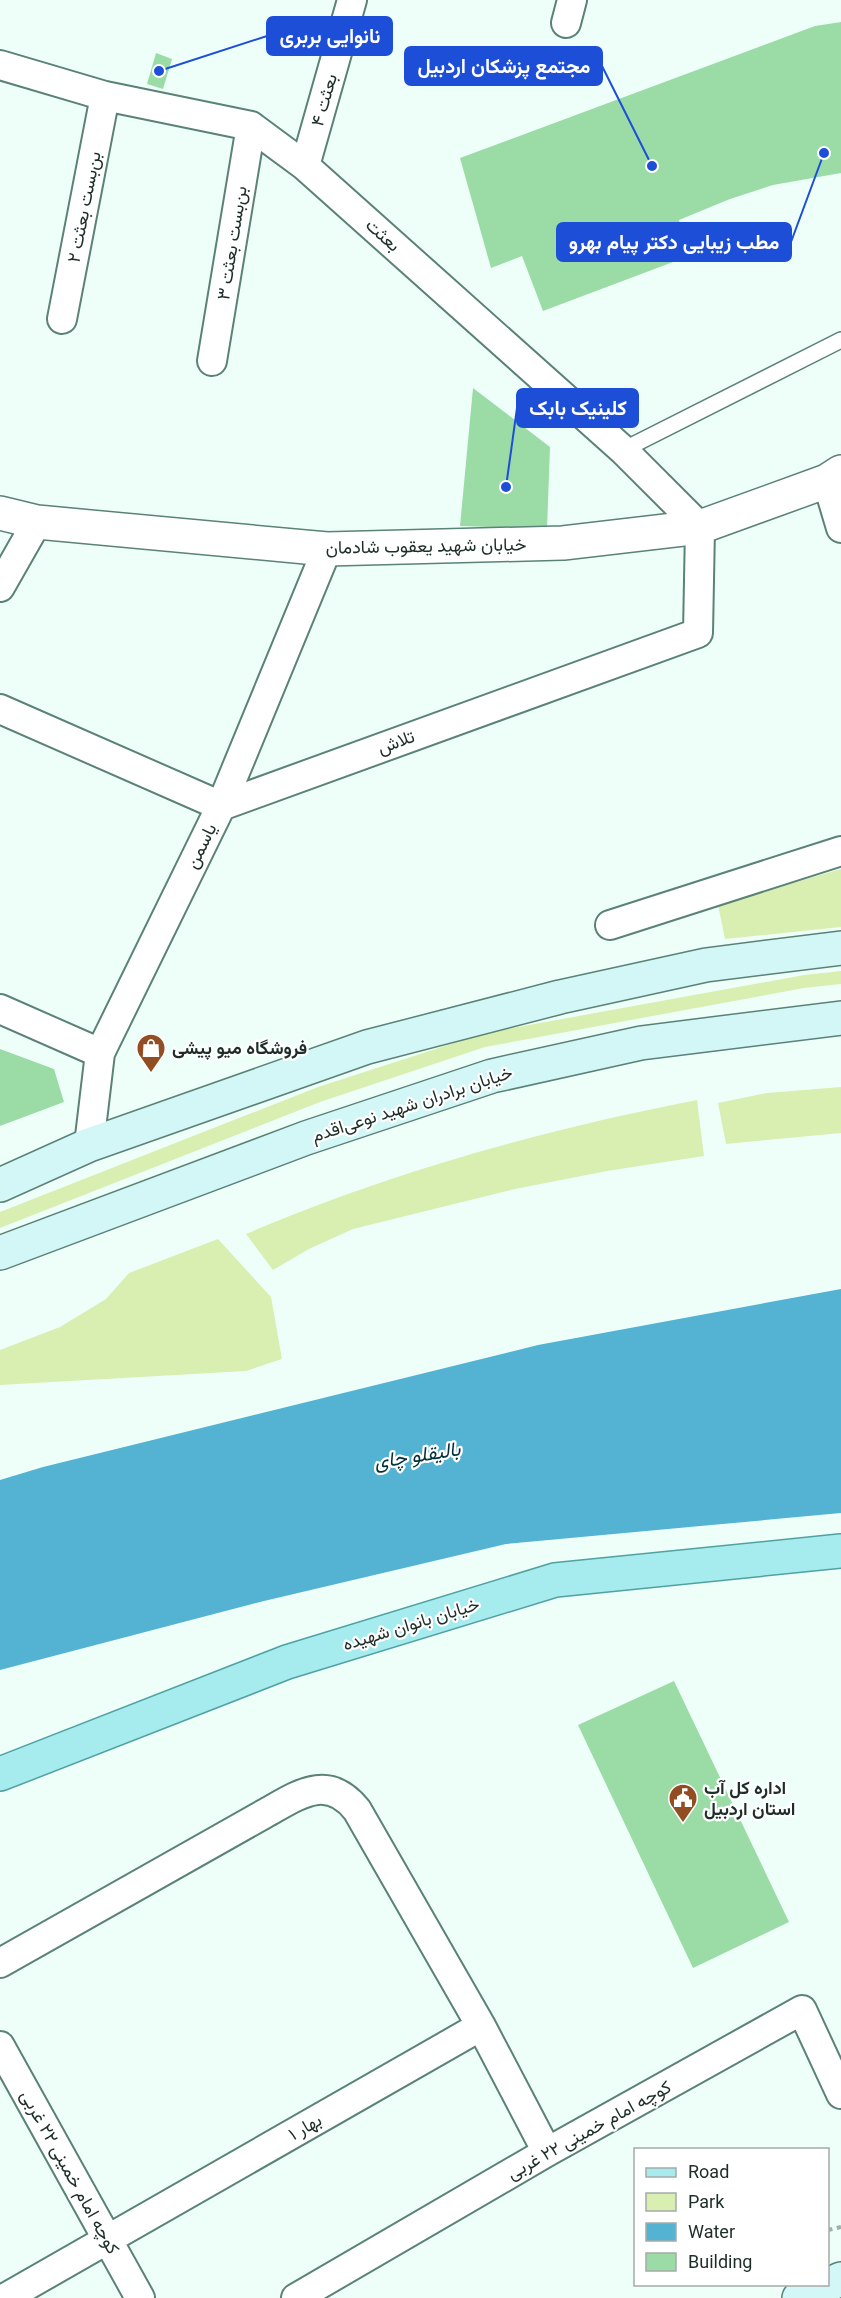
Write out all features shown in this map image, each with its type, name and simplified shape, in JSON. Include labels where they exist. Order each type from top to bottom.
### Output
[{"type":"main road","points":[[0,1185],[89,1145],[367,1047],[560,997],[706,965],[841,948]]},
{"type":"main road","name":"خیابان برادران شهید نوعی‌اقدم","points":[[0,1253],[294,1142],[492,1076],[641,1043],[841,1018]]},
{"type":"main road","name":"خیابان بانوان شهیده","points":[[0,1774],[286,1662],[555,1580],[841,1551]]},
{"type":"main road","points":[[799,2298],[826,2286]]},
{"type":"street","name":"بعثت ۴","points":[[305,166],[352,0]]},
{"type":"street","name":"بعثت","points":[[0,65],[105,96],[251,126],[305,166],[623,450],[700,527]]},
{"type":"street","name":"بن‌بست بعثت ۲","points":[[62,319],[105,96]]},
{"type":"street","name":"بن‌بست بعثت ۳","points":[[212,361],[251,126]]},
{"type":"street","name":"خیابان شهید یعقوب شادمان","points":[[0,513],[37,522],[327,549],[564,543],[700,527],[834,477]]},
{"type":"street","points":[[834,477],[841,528]]},
{"type":"street","points":[[0,586],[37,522]]},
{"type":"street","name":"تلاش","points":[[221,806],[698,633],[700,527]]},
{"type":"street","name":"یاسمن","points":[[89,1145],[100,1053],[221,806],[327,549]]},
{"type":"street","points":[[0,709],[221,806]]},
{"type":"street","points":[[610,925],[841,851]]},
{"type":"street","points":[[0,1009],[100,1053]]},
{"type":"street","points":[[0,1963],[299,1795],[316,1789],[347,1797],[357,1810],[481,2026],[547,2152]]},
{"type":"street","name":"کوچه امام خمینی ۲۲ غربی","points":[[296,2298],[547,2152],[802,2010],[841,2094]]},
{"type":"street","name":"بهار ۱","points":[[5,2298],[481,2026]]},
{"type":"street","name":"کوچه امام خمینی ۲۲ غربی","points":[[0,2046],[140,2298]]},
{"type":"lane","points":[[623,450],[841,340]]},
{"type":"green space","points":[[841,869],[841,927],[725,939],[718,905]]},
{"type":"green space","points":[[841,971],[841,984],[804,988],[485,1047],[320,1102],[0,1228],[0,1212],[318,1087],[485,1033],[804,975]]},
{"type":"green space","points":[[841,1087],[841,1133],[726,1144],[718,1103],[767,1093]]},
{"type":"green space","points":[[697,1100],[704,1156],[607,1171],[515,1189],[353,1229],[309,1249],[273,1270],[246,1234],[356,1191],[468,1155],[582,1125]]},
{"type":"green space","points":[[218,1239],[271,1297],[282,1359],[246,1371],[0,1385],[0,1350],[60,1327],[106,1299],[129,1273]]},
{"type":"water","name":"بالیقلو چای","points":[[841,1289],[841,1513],[506,1544],[264,1601],[0,1670],[0,1480],[43,1467],[538,1345]]},
{"type":"building","points":[[841,22],[841,173],[773,185],[730,199],[679,220],[689,256],[543,311],[522,256],[491,268],[460,158],[815,26]]},
{"type":"building","points":[[156,53],[172,59],[163,89],[147,84]]},
{"type":"building","points":[[473,388],[550,447],[547,529],[460,526]]},
{"type":"building","points":[[0,1049],[54,1069],[64,1102],[0,1126]]},
{"type":"building","name":"اداره کل آب استان اردبیل","points":[[674,1681],[789,1922],[693,1968],[578,1725]]},
{"type":"place","name":"نانوایی بربری","points":[[159,71]]},
{"type":"place","name":"مطب زیبایی دکتر پیام بهرو","points":[[824,153]]},
{"type":"place","name":"مجتمع پزشکان اردبیل","points":[[652,166]]},
{"type":"place","name":"کلینیک بابک","points":[[506,487]]},
{"type":"place","name":"فروشگاه میو پیشی","points":[[151,1074]]},
{"type":"place","name":"اداره کل آب استان اردبیل","points":[[683,1824]]}]
